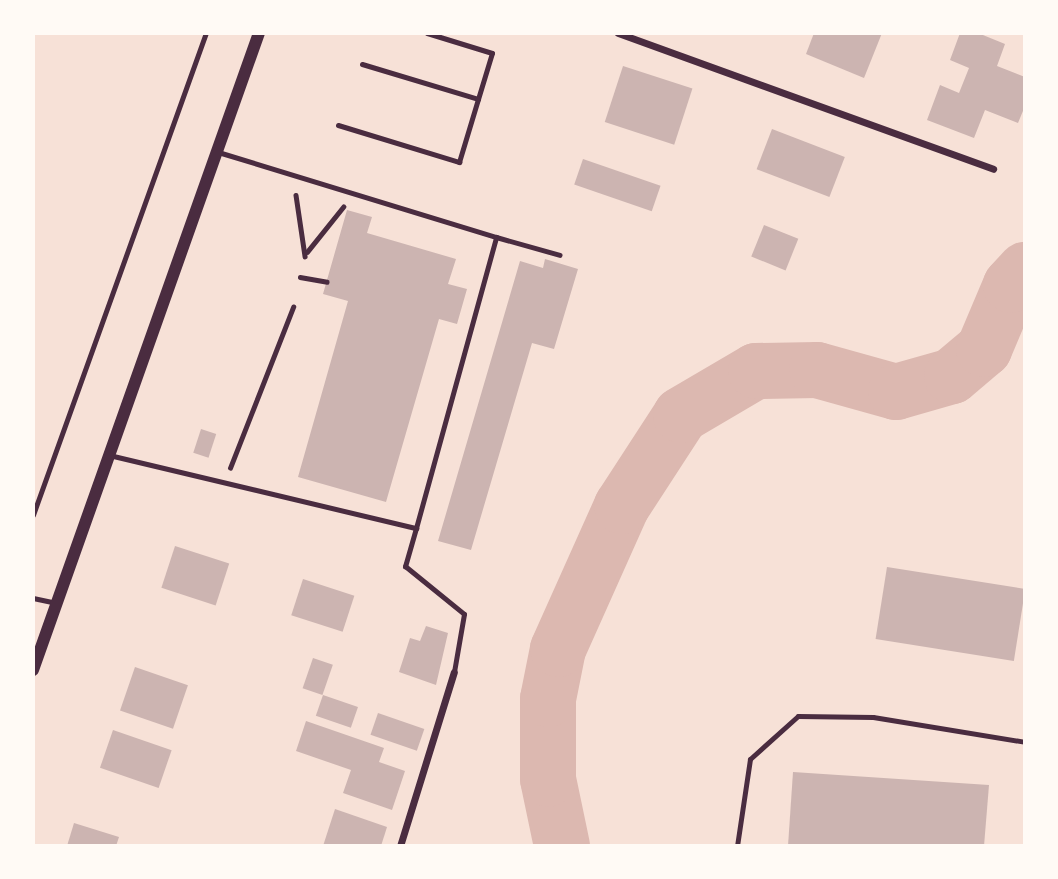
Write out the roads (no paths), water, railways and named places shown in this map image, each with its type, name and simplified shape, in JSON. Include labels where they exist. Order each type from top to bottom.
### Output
[{"type":"street","points":[[33,670],[106,454],[259,33]]},
{"type":"street","points":[[618,33],[993,169]]},
{"type":"street","points":[[400,846],[454,671]]},
{"type":"lane","points":[[338,125],[459,162],[492,52],[427,33]]},
{"type":"lane","points":[[362,64],[478,99]]},
{"type":"lane","points":[[216,151],[560,255]]},
{"type":"lane","points":[[454,671],[464,614],[405,566],[496,237]]},
{"type":"lane","points":[[106,454],[223,485],[416,528]]},
{"type":"lane","points":[[33,598],[56,603]]},
{"type":"lane","points":[[737,846],[750,758],[798,716],[873,717],[1025,742]]},
{"type":"waterway","points":[[562,846],[548,779],[548,699],[558,649],[622,506],[681,415],[756,371],[817,370],[896,392],[952,376],[984,349],[1011,285],[1025,270]]}]
